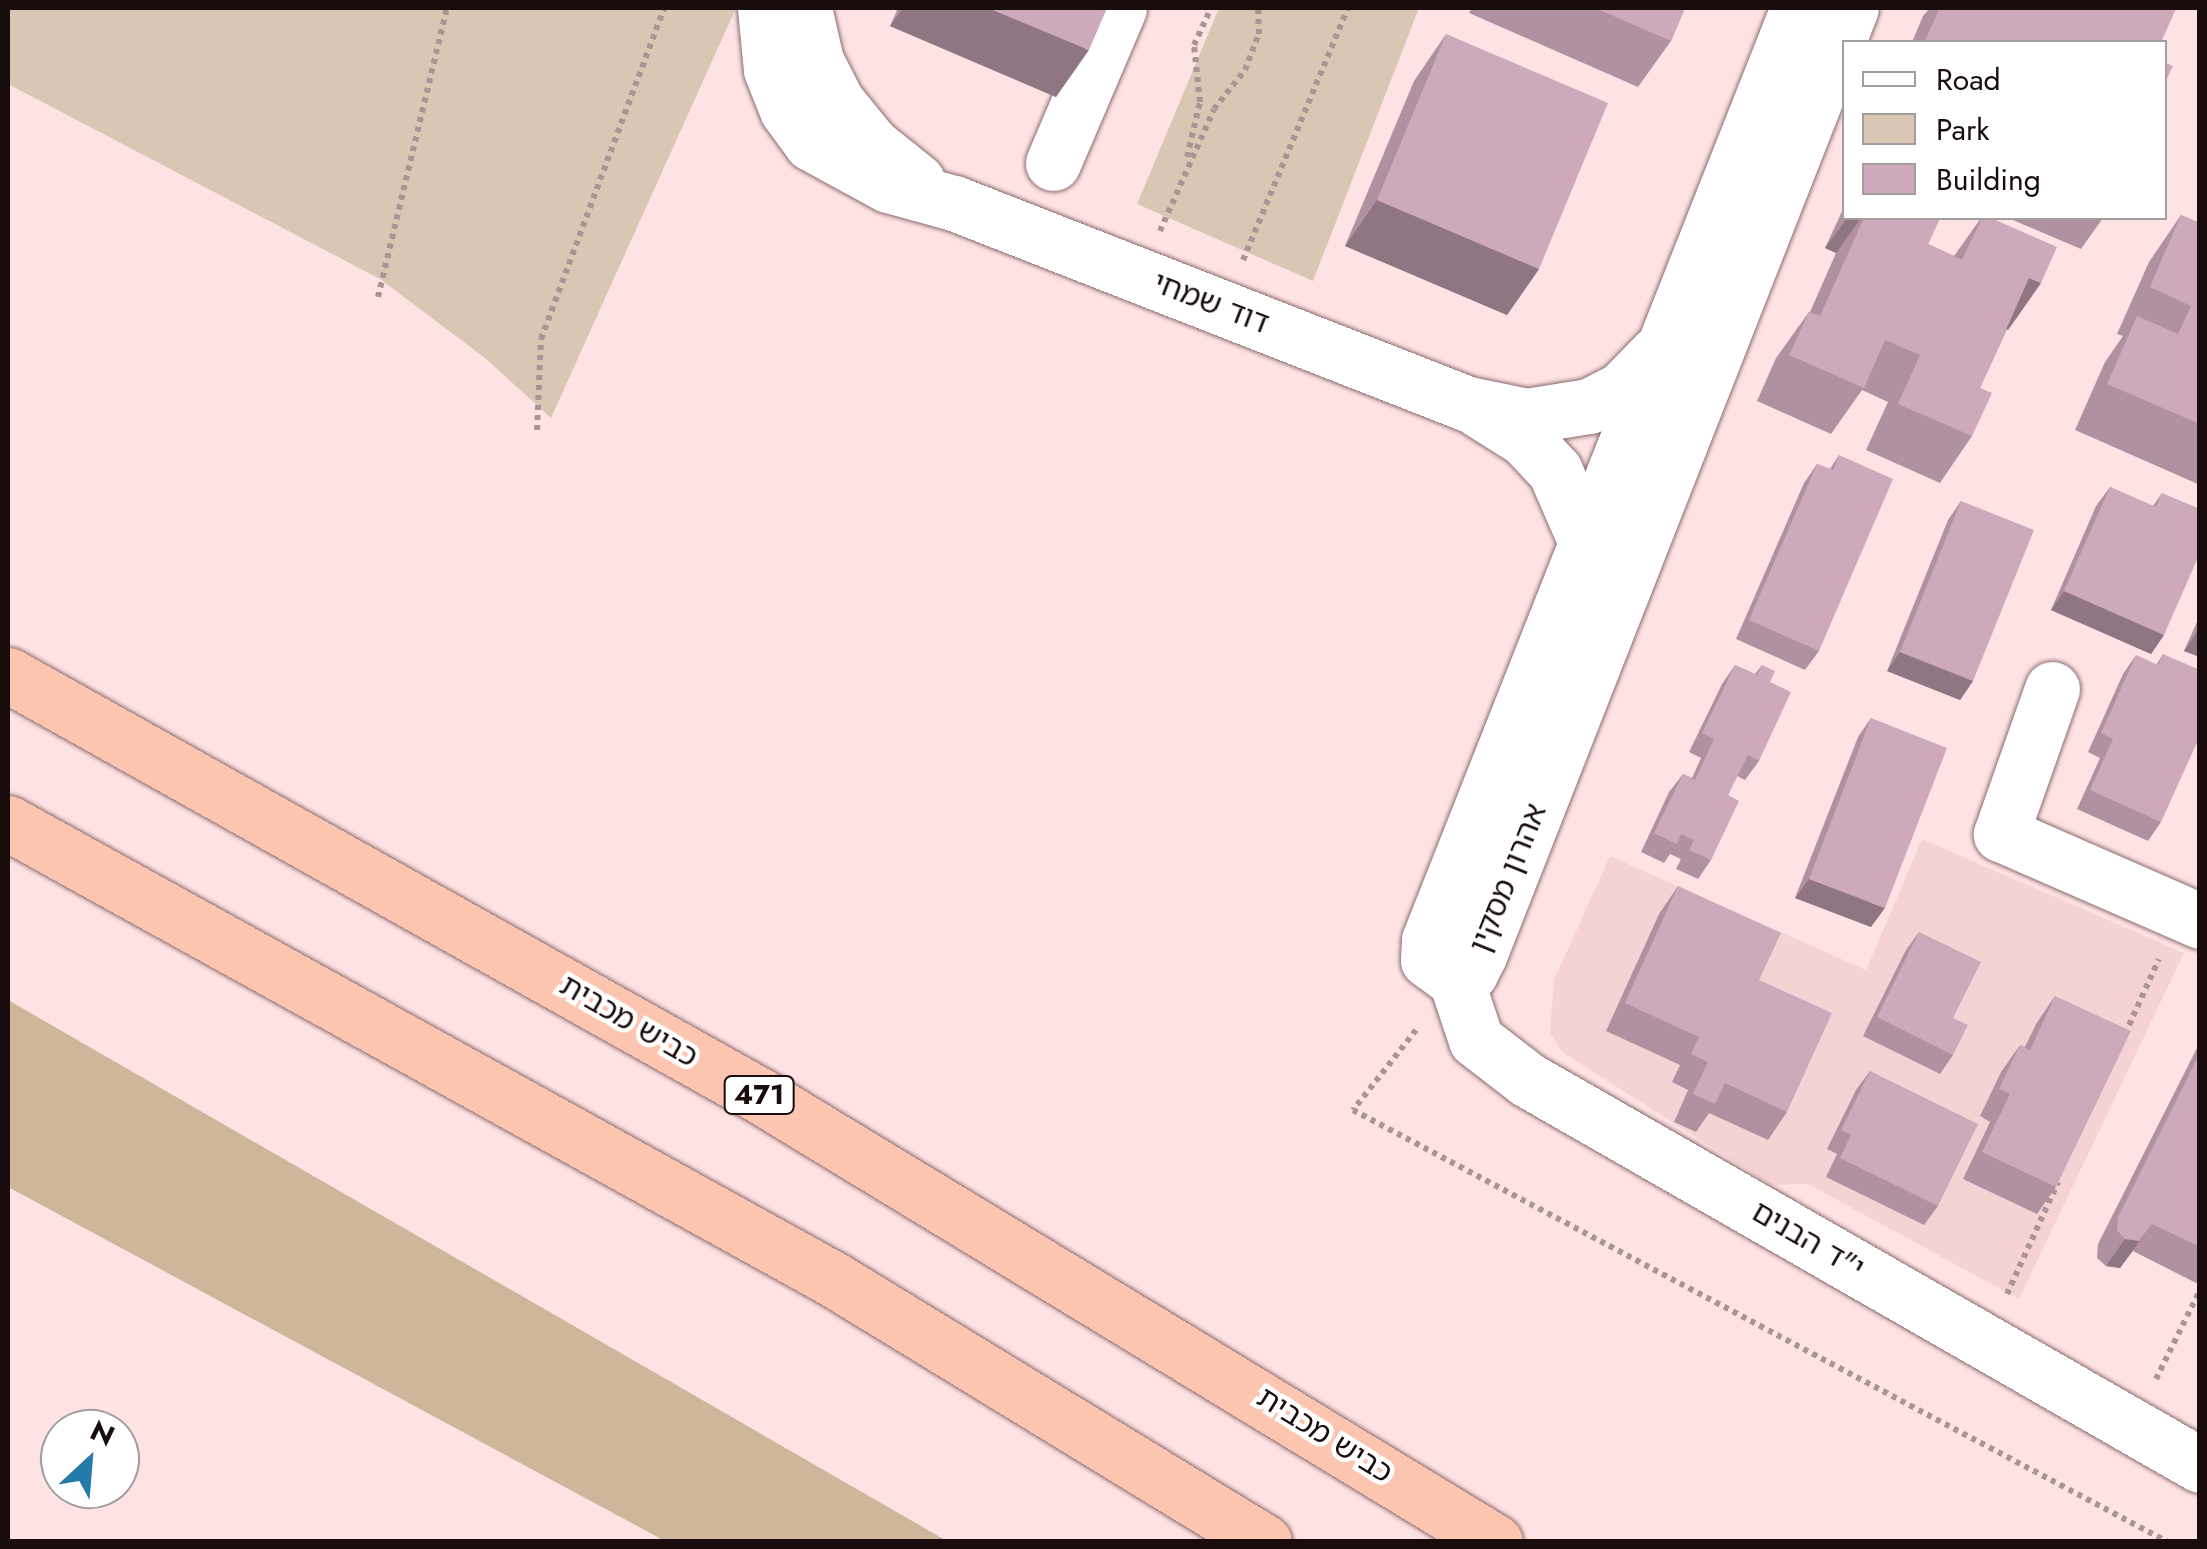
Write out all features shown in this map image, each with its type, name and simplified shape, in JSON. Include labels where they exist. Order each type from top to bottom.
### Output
[{"type":"highway","name":"כביש מכבית","points":[[8,675],[759,1095],[1495,1542]]},
{"type":"highway","points":[[8,823],[816,1269],[1264,1542]]},
{"type":"street","name":"דוד שמחי","points":[[764,8],[770,70],[811,143],[872,178],[954,203],[1468,404],[1527,416],[1589,406],[1622,389],[1660,351]]},
{"type":"street","name":"דוד שמחי","points":[[804,8],[816,61],[837,102],[906,175],[954,203]]},
{"type":"street","points":[[1053,163],[1119,8]]},
{"type":"street","name":"אהרון מסקין","points":[[1798,8],[1429,940],[1428,960],[1456,980],[1470,972],[1480,954],[1851,8]]},
{"type":"street","name":"דוד שמחי","points":[[1468,404],[1524,439],[1554,471],[1585,540]]},
{"type":"street","points":[[2052,689],[2001,834],[2190,917]]},
{"type":"street","name":"י\"ד הבנים","points":[[1456,980],[1476,1040],[1528,1080],[2200,1465]]},
{"type":"path","points":[[378,297],[447,8]]},
{"type":"path","points":[[538,430],[541,339],[664,8]]},
{"type":"path","points":[[1184,168],[1200,102],[1194,45],[1212,8]]},
{"type":"path","points":[[1142,276],[1184,168],[1214,109],[1245,70],[1259,34],[1258,8]]},
{"type":"path","points":[[1223,308],[1348,8]]},
{"type":"path","points":[[2124,1038],[2190,917]]},
{"type":"path","points":[[1456,980],[1353,1110],[2168,1542]]},
{"type":"path","points":[[1985,1342],[2066,1163]]},
{"type":"path","points":[[2133,1427],[2200,1290]]},
{"type":"shaded area","points":[[1922,839],[2184,953],[2019,1299],[1808,1184],[1771,1185],[1562,1052],[1550,1033],[1554,980],[1610,856],[1866,970]]},
{"type":"shaded area","points":[[8,1000],[947,1541],[665,1541],[8,1187]]},
{"type":"green space","points":[[8,8],[736,8],[551,418],[485,358],[380,279],[8,84]]},
{"type":"green space","points":[[1219,8],[1419,8],[1313,281],[1137,204]]},
{"type":"building","points":[[988,8],[1107,8],[1089,50]]},
{"type":"building","points":[[1595,8],[1685,8],[1671,41]]},
{"type":"building","points":[[1940,8],[2176,8],[2162,40],[1925,40]]},
{"type":"building","points":[[1446,34],[1608,103],[1539,269],[1377,200]]},
{"type":"building","points":[[2181,215],[2200,223],[2200,424],[2107,384],[2137,316],[2178,334],[2191,306],[2150,287]]},
{"type":"building","points":[[1863,220],[1939,220],[1928,244],[1962,260],[1981,220],[1996,220],[2057,247],[2041,283],[2029,278],[1980,388],[1992,393],[1972,436],[1898,404],[1920,355],[1885,340],[1864,388],[1789,355],[1809,312],[1820,316]]},
{"type":"building","points":[[1839,455],[1893,479],[1819,651],[1749,620],[1817,464],[1833,470]]},
{"type":"building","points":[[2110,487],[2156,507],[2162,493],[2200,509],[2200,553],[2164,635],[2064,591]]},
{"type":"building","points":[[1961,501],[2034,530],[1973,681],[1900,652]]},
{"type":"building","points":[[2163,654],[2200,670],[2200,736],[2161,822],[2090,790],[2113,739],[2101,733],[2136,655],[2158,665]]},
{"type":"building","points":[[1735,665],[1757,675],[1762,665],[1775,671],[1770,682],[1791,692],[1759,761],[1748,755],[1728,795],[1739,801],[1711,860],[1689,850],[1694,840],[1681,834],[1677,844],[1654,833],[1683,774],[1695,780],[1714,739],[1702,733]]},
{"type":"building","points":[[1871,718],[1947,748],[1885,908],[1809,879]]},
{"type":"building","points":[[1678,886],[1781,933],[1759,980],[1832,1013],[1787,1112],[1725,1083],[1715,1104],[1693,1094],[1708,1062],[1691,1054],[1699,1037],[1625,1003]]},
{"type":"building","points":[[1919,932],[1981,962],[1953,1018],[1968,1025],[1953,1055],[1877,1017]]},
{"type":"building","points":[[2055,996],[2131,1031],[2056,1187],[1982,1152],[2010,1094],[1999,1089],[2020,1045],[2030,1050]]},
{"type":"building","points":[[2200,1053],[2200,1247],[2152,1224],[2139,1241],[2125,1239],[2117,1230],[2118,1217]]},
{"type":"building","points":[[1870,1071],[1978,1124],[1938,1206],[1840,1158],[1851,1135],[1841,1130]]}]
